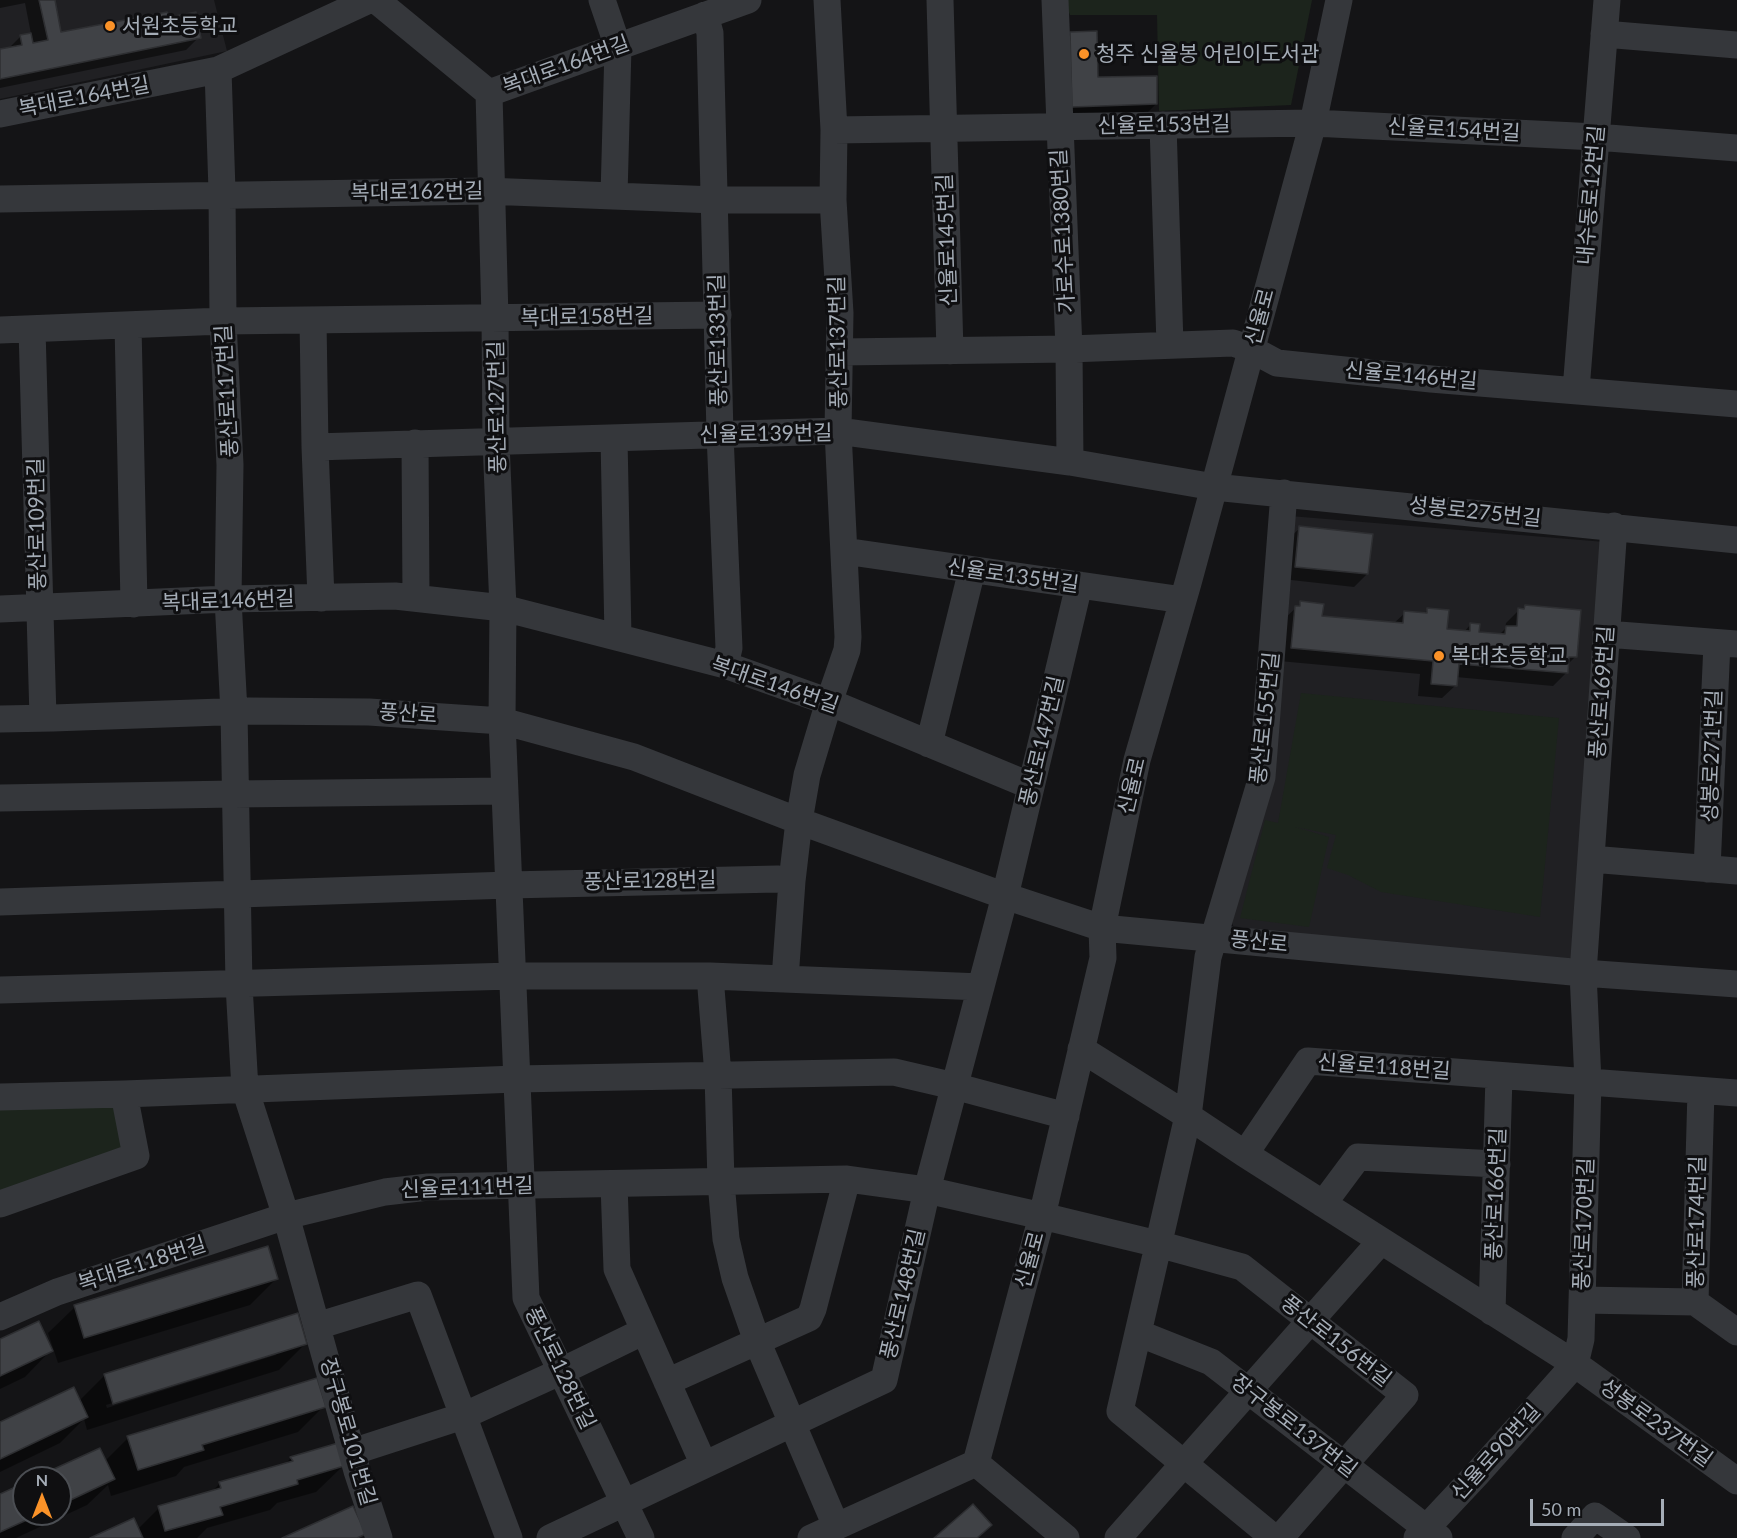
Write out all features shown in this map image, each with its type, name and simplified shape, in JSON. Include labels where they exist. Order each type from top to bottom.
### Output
[{"type":"street","name":"복대로164번길","points":[[0,114],[218,70],[369,0]]},
{"type":"street","name":"복대로164번길","points":[[376,0],[489,93],[748,0]]},
{"type":"street","points":[[602,0],[618,47],[614,196]]},
{"type":"street","name":"풍산로137번길","points":[[799,821],[807,775],[847,650],[838,431],[840,313],[833,200],[834,130],[827,0]]},
{"type":"street","points":[[940,0],[944,129]]},
{"type":"street","name":"가로수로1380번길","points":[[1055,0],[1069,349],[1070,462]]},
{"type":"street","name":"신율로","points":[[976,1463],[1042,1216],[1066,1116],[1102,958],[1102,928],[1137,759],[1183,600],[1313,123],[1339,0]]},
{"type":"street","name":"내수동로12번길","points":[[1576,390],[1607,0]]},
{"type":"street","name":"풍산로133번길","points":[[705,15],[710,33],[720,434],[729,648],[725,665]]},
{"type":"street","points":[[1604,34],[1737,45]]},
{"type":"street","name":"풍산로117번길","points":[[218,70],[223,321],[230,465],[228,599],[234,712],[239,985]]},
{"type":"street","name":"풍산로127번길","points":[[489,93],[496,442],[503,608],[502,721]]},
{"type":"street","name":"신율로153번길","points":[[834,130],[1313,123]]},
{"type":"street","name":"신율로154번길","points":[[1313,123],[1737,148]]},
{"type":"street","points":[[1163,125],[1170,345]]},
{"type":"street","name":"신율로145번길","points":[[944,129],[950,351]]},
{"type":"street","name":"복대로162번길","points":[[0,200],[491,191],[715,200],[833,200]]},
{"type":"street","name":"복대로158번길","points":[[0,330],[223,321],[718,315]]},
{"type":"street","points":[[313,320],[315,447]]},
{"type":"street","name":"복대로146번길","points":[[128,325],[134,604]]},
{"type":"street","name":"풍산로109번길","points":[[32,328],[42,718]]},
{"type":"street","points":[[840,352],[1069,349],[1233,343],[1251,348]]},
{"type":"street","name":"신율로146번길","points":[[1251,348],[1277,363],[1737,404]]},
{"type":"street","name":"신율로139번길","points":[[315,447],[838,431],[1070,462],[1214,487]]},
{"type":"street","points":[[614,438],[618,638]]},
{"type":"street","points":[[415,443],[416,598]]},
{"type":"street","name":"복대로146번길","points":[[315,447],[321,598]]},
{"type":"street","name":"성봉로275번길","points":[[1214,487],[1737,540]]},
{"type":"street","name":"풍산로155번길","points":[[1213,937],[1262,777],[1284,494]]},
{"type":"street","name":"풍산로169번길","points":[[1583,973],[1614,526]]},
{"type":"street","name":"신율로135번길","points":[[844,551],[1183,600]]},
{"type":"street","points":[[929,744],[972,570]]},
{"type":"street","name":"풍산로147번길","points":[[1005,896],[1078,585]]},
{"type":"street","name":"복대로146번길","points":[[0,609],[228,599],[395,596],[503,608],[725,665],[829,702],[1031,786]]},
{"type":"street","name":"성봉로271번길","points":[[1606,634],[1727,643],[1707,869]]},
{"type":"street","name":"풍산로","points":[[0,719],[234,712],[369,712],[502,721],[634,757],[799,821],[1005,896],[1102,928],[1583,973],[1737,984]]},
{"type":"street","name":"풍산로128번길","points":[[502,721],[526,1298],[641,1538]]},
{"type":"street","points":[[0,798],[505,791]]},
{"type":"street","points":[[785,979],[799,821]]},
{"type":"street","points":[[1591,859],[1737,871]]},
{"type":"street","name":"풍산로128번길","points":[[0,902],[509,885],[777,879],[792,881]]},
{"type":"street","name":"풍산로148번길","points":[[550,1538],[884,1380],[927,1190],[1005,896]]},
{"type":"street","points":[[1213,937],[1208,957],[1188,1116],[1120,1411],[1274,1538]]},
{"type":"street","name":"풍산로170번길","points":[[1575,1364],[1581,1339],[1588,1082],[1583,973]]},
{"type":"street","points":[[0,990],[513,976],[710,976],[981,987]]},
{"type":"street","points":[[710,976],[718,1075],[721,1182],[726,1239],[735,1278],[757,1341],[836,1526]]},
{"type":"street","name":"장구봉로101번길","points":[[239,985],[245,1089],[286,1216],[352,1452],[380,1538]]},
{"type":"street","points":[[1081,1049],[1575,1364]]},
{"type":"street","name":"신율로118번길","points":[[1245,1154],[1308,1061],[1499,1076]]},
{"type":"street","points":[[0,1097],[516,1079],[894,1072],[1066,1116]]},
{"type":"street","points":[[1499,1076],[1737,1093]]},
{"type":"street","name":"풍산로166번길","points":[[1492,1312],[1499,1076]]},
{"type":"street","name":"풍산로174번길","points":[[1701,1091],[1695,1302],[1737,1332]]},
{"type":"street","points":[[0,1204],[136,1156],[124,1094]]},
{"type":"street","points":[[1323,1204],[1358,1157],[1497,1164]]},
{"type":"street","points":[[667,1382],[809,1318],[847,1179]]},
{"type":"street","name":"신율로111번길","points":[[286,1216],[385,1192],[428,1187],[847,1179],[927,1190],[1042,1216]]},
{"type":"street","points":[[614,1184],[616,1269],[704,1465]]},
{"type":"street","name":"복대로118번길","points":[[0,1317],[57,1292],[286,1216]]},
{"type":"street","name":"풍산로156번길","points":[[1042,1216],[1242,1267],[1405,1395],[1280,1538]]},
{"type":"street","points":[[1118,1538],[1381,1241]]},
{"type":"street","points":[[317,1326],[418,1295],[509,1538]]},
{"type":"street","points":[[1582,1300],[1695,1302]]},
{"type":"street","points":[[352,1452],[463,1416],[644,1331]]},
{"type":"street","name":"장구봉로137번길","points":[[1138,1333],[1211,1362],[1427,1534]]},
{"type":"street","name":"성봉로237번길","points":[[1575,1364],[1737,1481]]},
{"type":"street","name":"신율로90번길","points":[[1427,1534],[1575,1364]]},
{"type":"street","points":[[812,1538],[976,1463],[1066,1538]]},
{"type":"street","points":[[1575,1538],[1595,1516],[1627,1538]]},
{"type":"shaded area","name":"서원초등학교","points":[[0,0],[214,0],[227,51],[0,99]]},
{"type":"shaded area","points":[[1064,0],[1312,0],[1291,105],[1159,111],[1157,15],[1070,15]]},
{"type":"shaded area","name":"복대초등학교","points":[[1290,516],[1605,542],[1575,960],[1235,930],[1232,923]]},
{"type":"shaded area","points":[[1301,693],[1559,718],[1540,917],[1381,892],[1348,875],[1327,868],[1336,835],[1295,827],[1329,837],[1309,927],[1240,918],[1265,820],[1278,823]]},
{"type":"shaded area","points":[[118,1103],[128,1148],[0,1195],[0,1105]]},
{"type":"building","points":[[39,0],[55,0],[61,32],[167,12],[170,17],[196,12],[201,38],[0,79],[0,49],[22,45],[20,35],[31,33],[33,43],[48,40]]},
{"type":"building","name":"청주 신율봉 어린이도서관","points":[[1097,31],[1098,77],[1157,76],[1157,104],[1072,107],[1070,32]]},
{"type":"building","points":[[1299,526],[1373,534],[1368,574],[1295,567]]},
{"type":"building","points":[[1300,601],[1324,604],[1322,616],[1403,623],[1404,611],[1427,613],[1427,608],[1449,610],[1447,629],[1470,631],[1470,623],[1480,624],[1479,632],[1505,634],[1506,626],[1517,626],[1518,608],[1524,609],[1525,605],[1581,610],[1577,657],[1569,657],[1568,673],[1459,664],[1457,686],[1431,684],[1433,661],[1291,648],[1295,606],[1300,606]]},
{"type":"building","points":[[268,1246],[278,1279],[84,1338],[74,1305]]},
{"type":"building","points":[[298,1313],[307,1344],[113,1404],[104,1374]]},
{"type":"building","points":[[39,1321],[53,1351],[0,1376],[0,1339]]},
{"type":"building","points":[[317,1378],[326,1407],[202,1445],[204,1450],[138,1470],[127,1436]]},
{"type":"building","points":[[74,1387],[88,1417],[0,1459],[0,1422]]},
{"type":"building","points":[[338,1443],[344,1466],[297,1480],[298,1484],[220,1507],[223,1515],[165,1531],[158,1506],[221,1488],[219,1482],[293,1461],[290,1457]]},
{"type":"building","points":[[100,1448],[115,1479],[72,1499],[72,1466],[60,1466]]},
{"type":"building","points":[[12,1488],[13,1526],[0,1532],[0,1494]]},
{"type":"building","points":[[973,1504],[992,1525],[977,1538],[934,1538]]},
{"type":"building","points":[[353,1506],[366,1534],[357,1538],[282,1538]]},
{"type":"building","points":[[134,1518],[143,1538],[90,1538]]},
{"type":"place","name":"서원초등학교","points":[[110,26]]},
{"type":"place","name":"청주 신율봉 어린이도서관","points":[[1084,54]]},
{"type":"place","name":"복대초등학교","points":[[1439,656]]}]
